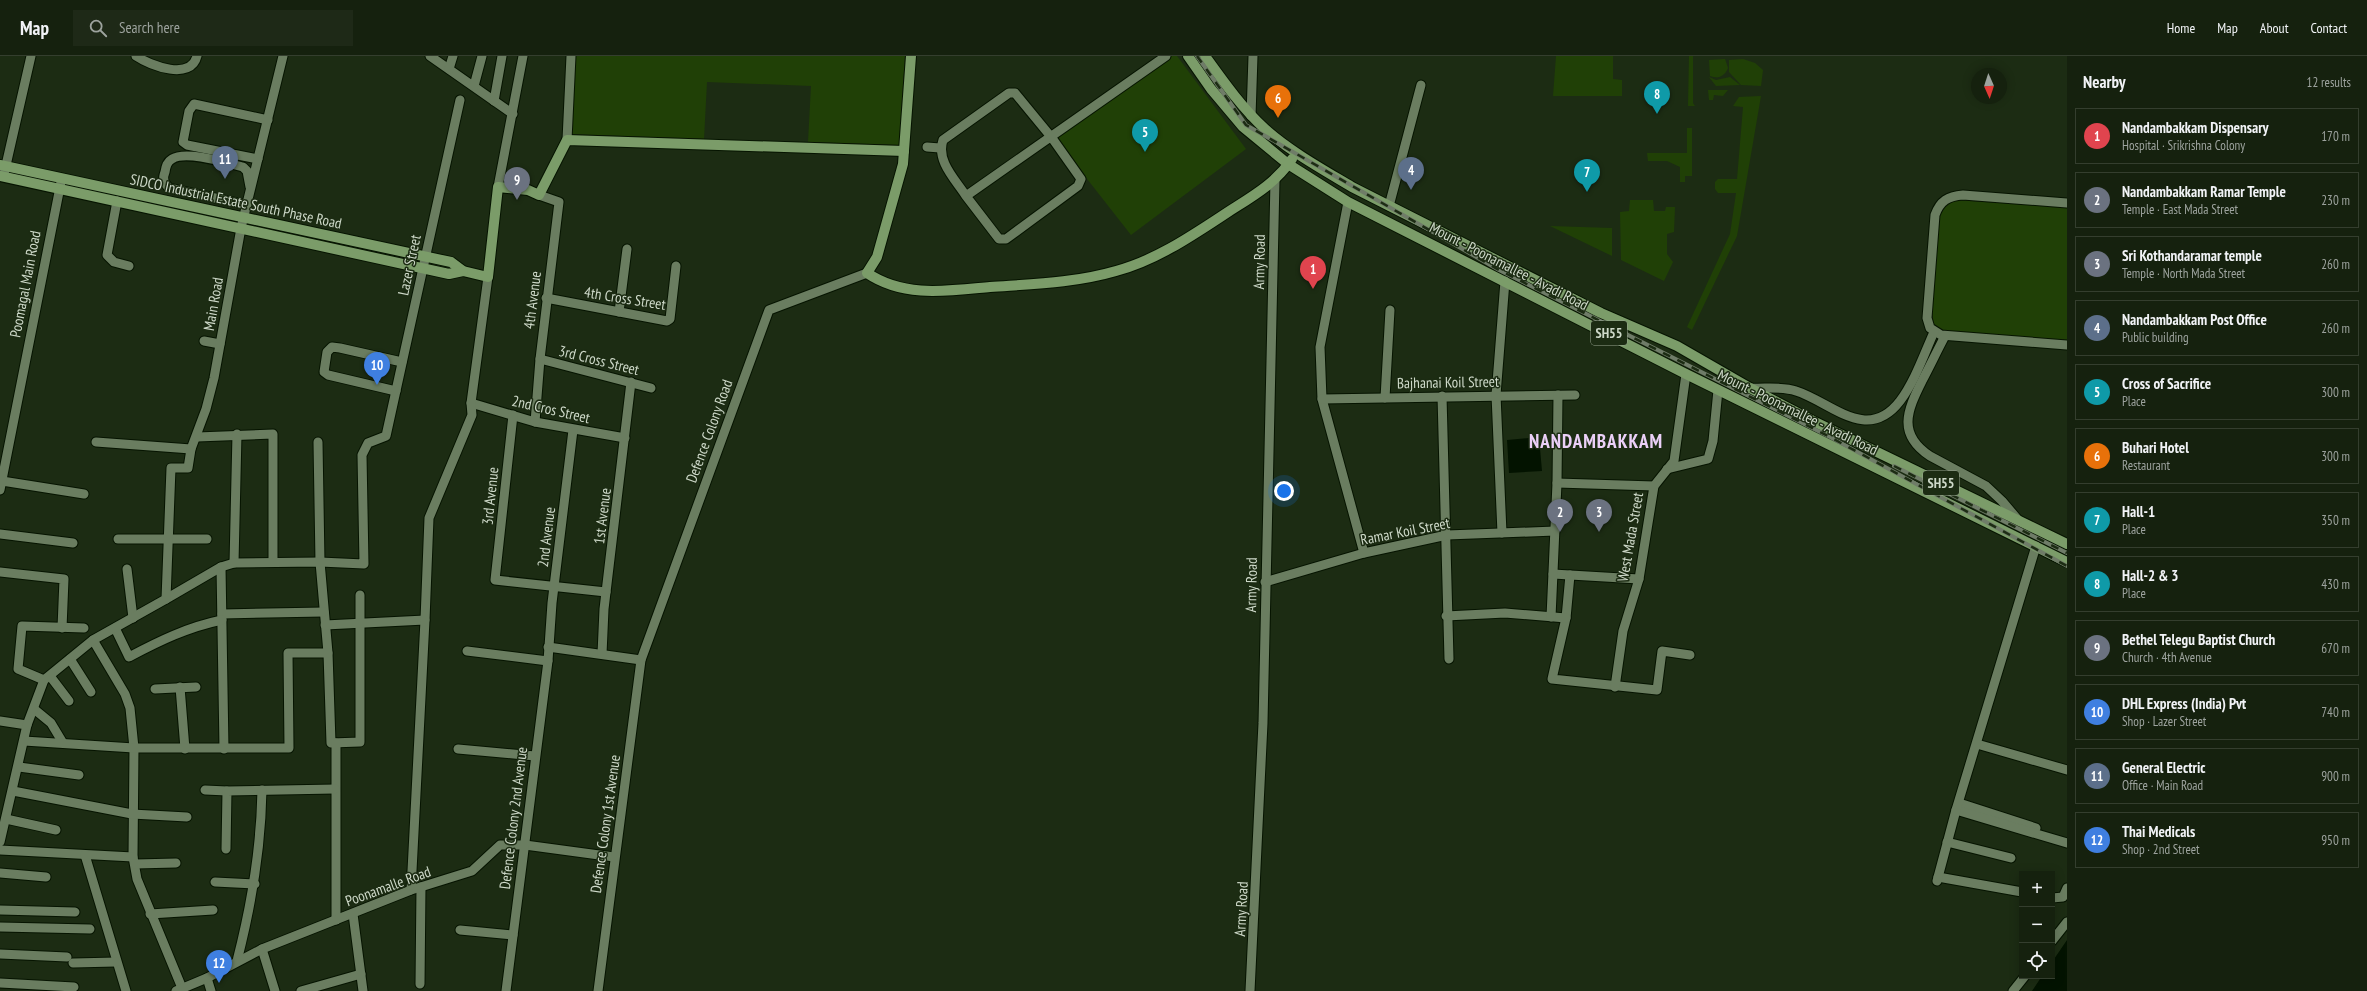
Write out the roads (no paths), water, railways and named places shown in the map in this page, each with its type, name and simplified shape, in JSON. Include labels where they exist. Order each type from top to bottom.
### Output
[{"type":"main road","points":[[911,56],[904,151],[895,198],[874,264],[867,273],[889,285],[925,291],[972,289],[1096,276],[1140,263],[1196,233],[1275,180],[1297,152]]},
{"type":"main road","name":"Mount - Poonamallee - Avadi Road","points":[[1188,56],[1211,89],[1243,127],[1288,164],[1348,202],[1686,374],[2067,562]]},
{"type":"main road","name":"Mount - Poonamallee - Avadi Road","points":[[1205,56],[1251,116],[1266,130],[1297,152],[1352,187],[1601,313],[1678,346],[1750,388],[1811,420],[2067,544]]},
{"type":"main road","points":[[488,277],[498,187],[528,190],[539,195],[567,140],[904,151]]},
{"type":"main road","name":"SIDCO Industrial Estate South Phase Road","points":[[2,171],[244,218],[451,262],[463,271],[488,277]]},
{"type":"main road","name":"SIDCO Industrial Estate South Phase Road","points":[[60,183],[118,201],[422,269],[449,274],[463,271]]},
{"type":"main road","points":[[1406,231],[1413,218]]},
{"type":"main road","points":[[1804,431],[1811,420]]},
{"type":"street","points":[[2,171],[31,56]]},
{"type":"street","points":[[136,56],[146,63],[180,70],[188,69],[195,64],[197,56]]},
{"type":"street","name":"Main Road","points":[[169,541],[171,468],[188,468],[191,449],[197,437],[208,403],[241,228],[284,56]]},
{"type":"street","points":[[430,56],[513,114]]},
{"type":"street","points":[[449,69],[453,56]]},
{"type":"street","points":[[474,86],[482,56]]},
{"type":"street","points":[[494,101],[502,56]]},
{"type":"street","points":[[498,187],[523,56]]},
{"type":"street","points":[[567,140],[571,56]]},
{"type":"street","points":[[966,196],[1052,138],[1166,56]]},
{"type":"street","points":[[1251,116],[1253,56]]},
{"type":"street","points":[[1389,206],[1421,85]]},
{"type":"street","points":[[1009,93],[1015,93],[1052,138],[1080,179],[1078,186],[1006,239],[999,239],[966,196],[941,157],[940,148],[943,140],[1009,93]]},
{"type":"street","name":"Lazer Street","points":[[320,562],[364,564],[362,455],[368,443],[386,436],[460,100]]},
{"type":"street","points":[[258,159],[187,145],[183,142],[189,111],[194,104],[268,120]]},
{"type":"street","points":[[927,147],[940,148]]},
{"type":"street","points":[[247,205],[170,188],[164,184],[163,177],[167,163],[173,158],[185,155],[243,167],[247,171],[251,189]]},
{"type":"street","name":"Army Road","points":[[1250,991],[1262,723],[1275,180]]},
{"type":"street","name":"Poomagal Main Road","points":[[1,486],[4,444],[60,183]]},
{"type":"street","name":"4th Avenue","points":[[535,422],[546,298],[559,202],[539,195]]},
{"type":"street","points":[[2067,203],[1963,196],[1949,197],[1940,204],[1934,222],[1927,318],[1930,328],[1934,332],[1944,336],[2067,345]]},
{"type":"street","points":[[118,201],[107,255],[114,262],[129,266]]},
{"type":"street","points":[[1348,202],[1320,348],[1322,399],[1364,552]]},
{"type":"street","points":[[619,312],[627,249]]},
{"type":"street","name":"4th Cross Street","points":[[546,298],[667,321],[670,319],[676,266]]},
{"type":"street","name":"Defence Colony Road","points":[[641,660],[769,310],[867,273]]},
{"type":"street","points":[[410,890],[425,620],[428,518],[472,415],[471,403],[488,277]]},
{"type":"street","points":[[1502,533],[1496,395],[1505,281]]},
{"type":"street","points":[[1385,398],[1390,310]]},
{"type":"street","points":[[1750,388],[1796,391],[1853,418],[1869,420],[1880,417],[1894,407],[1905,394],[1934,332]]},
{"type":"street","points":[[1944,336],[1910,407],[1908,422],[1910,436],[1922,451],[1993,492],[2019,521]]},
{"type":"street","points":[[204,341],[220,344]]},
{"type":"street","points":[[396,391],[328,375],[324,372],[327,352],[332,347],[340,348],[402,362]]},
{"type":"street","name":"3rd Cross Street","points":[[540,359],[651,388]]},
{"type":"street","name":"West Mada Street","points":[[1615,687],[1623,631],[1639,578],[1654,486],[1674,461],[1686,374]]},
{"type":"street","name":"1st Avenue","points":[[602,654],[606,592],[631,382]]},
{"type":"street","points":[[1667,469],[1708,460],[1713,441],[1718,390]]},
{"type":"street","name":"Bajhanai Koil Street","points":[[1322,399],[1496,395],[1575,395]]},
{"type":"street","points":[[1551,617],[1557,483],[1558,395]]},
{"type":"street","points":[[1442,396],[1447,535],[1446,616],[1449,659]]},
{"type":"street","name":"2nd Cros Street","points":[[471,403],[535,422],[624,438]]},
{"type":"street","name":"3rd Avenue","points":[[513,415],[496,580],[554,586]]},
{"type":"street","name":"2nd Avenue","points":[[548,647],[573,430]]},
{"type":"street","points":[[197,437],[237,434],[273,434],[273,562]]},
{"type":"street","points":[[234,563],[237,434]]},
{"type":"street","points":[[96,442],[191,449]]},
{"type":"street","points":[[318,442],[320,562],[328,653],[331,743],[360,742],[360,595]]},
{"type":"street","points":[[1557,483],[1654,486]]},
{"type":"street","points":[[1,486],[84,494]]},
{"type":"street","name":"Ramar Koil Street","points":[[1265,582],[1364,552],[1447,535],[1555,531]]},
{"type":"street","points":[[0,534],[73,543]]},
{"type":"street","points":[[118,539],[169,541],[207,539]]},
{"type":"street","points":[[166,599],[169,541]]},
{"type":"street","points":[[2019,892],[1938,879],[1957,807],[2036,546]]},
{"type":"street","points":[[0,842],[19,767],[27,725],[47,678],[93,640],[221,568],[234,563],[320,562]]},
{"type":"street","points":[[221,568],[224,749]]},
{"type":"street","points":[[127,569],[133,618]]},
{"type":"street","points":[[0,572],[64,579],[62,628]]},
{"type":"street","points":[[1554,574],[1639,578]]},
{"type":"street","points":[[1570,575],[1566,618],[1552,679],[1615,687],[1657,690],[1662,651],[1690,655]]},
{"type":"street","points":[[554,586],[606,592]]},
{"type":"street","points":[[115,628],[129,657],[165,638],[222,617],[324,612]]},
{"type":"street","points":[[1446,616],[1505,613],[1566,618]]},
{"type":"street","points":[[326,625],[425,620]]},
{"type":"street","points":[[69,701],[47,678],[18,669],[22,626],[84,628]]},
{"type":"street","points":[[93,640],[125,694],[130,708],[134,748],[132,814],[134,860],[137,879],[179,990]]},
{"type":"street","points":[[548,647],[641,660]]},
{"type":"street","name":"Defence Colony 2nd Avenue","points":[[506,991],[548,661],[548,647]]},
{"type":"street","points":[[468,651],[548,661]]},
{"type":"street","points":[[24,741],[134,748],[289,748],[288,653],[328,653]]},
{"type":"street","points":[[70,659],[91,692]]},
{"type":"street","name":"Defence Colony 1st Avenue","points":[[598,991],[614,857],[641,660]]},
{"type":"street","points":[[180,687],[185,749]]},
{"type":"street","points":[[155,688],[196,687]]},
{"type":"street","points":[[34,710],[51,723],[63,743]]},
{"type":"street","points":[[0,721],[27,725]]},
{"type":"street","points":[[336,743],[336,920]]},
{"type":"street","points":[[1977,744],[2067,770]]},
{"type":"street","points":[[458,749],[535,756]]},
{"type":"street","points":[[19,767],[79,775]]},
{"type":"street","points":[[205,790],[335,789]]},
{"type":"street","points":[[237,961],[255,884],[262,827],[262,790]]},
{"type":"street","points":[[13,791],[132,814],[187,817]]},
{"type":"street","points":[[226,849],[227,791]]},
{"type":"street","points":[[1957,807],[2067,838]]},
{"type":"street","points":[[1957,807],[2067,843]]},
{"type":"street","points":[[6,819],[56,830]]},
{"type":"street","points":[[1947,842],[2011,858]]},
{"type":"street","name":"Poonamalle Road","points":[[179,990],[207,978],[262,949],[410,890],[472,871],[500,845],[525,845],[614,857]]},
{"type":"street","points":[[0,850],[85,855],[176,863]]},
{"type":"street","points":[[85,855],[116,962],[126,991]]},
{"type":"street","points":[[0,873],[46,877]]},
{"type":"street","points":[[216,882],[255,884]]},
{"type":"street","points":[[420,984],[421,887]]},
{"type":"street","points":[[2055,898],[2063,897],[2067,888]]},
{"type":"street","points":[[0,910],[75,912]]},
{"type":"street","points":[[150,914],[212,910]]},
{"type":"street","points":[[353,914],[363,991]]},
{"type":"street","points":[[2055,937],[2067,922]]},
{"type":"street","points":[[0,927],[90,929]]},
{"type":"street","points":[[460,930],[513,935]]},
{"type":"street","points":[[262,949],[275,991]]},
{"type":"street","points":[[0,954],[116,962]]},
{"type":"street","points":[[301,991],[362,974]]},
{"type":"street","points":[[207,978],[211,991]]},
{"type":"street","points":[[2013,991],[2023,979]]},
{"type":"street","points":[[0,984],[74,987]]},
{"type":"railway","points":[[1197,56],[1246,125],[1499,270],[1830,437],[2067,566]]},
{"type":"railway","points":[[1894,466],[2067,553]]},
{"type":"place","name":"Hall-2 & 3","points":[[1657,114]]},
{"type":"place","name":"Buhari Hotel","points":[[1278,118]]},
{"type":"place","name":"Cross of Sacrifice","points":[[1145,152]]},
{"type":"place","name":"General Electric","points":[[225,179]]},
{"type":"place","name":"Nandambakkam Post Office","points":[[1411,190]]},
{"type":"place","name":"Hall-1","points":[[1587,192]]},
{"type":"place","name":"Bethel Telegu Baptist Church","points":[[517,200]]},
{"type":"place","name":"Nandambakkam Dispensary","points":[[1313,289]]},
{"type":"place","name":"DHL Express (India) Pvt","points":[[377,385]]},
{"type":"place","name":"Nandambakkam Ramar Temple","points":[[1560,532]]},
{"type":"place","name":"Sri Kothandaramar temple","points":[[1599,532]]},
{"type":"place","name":"Thai Medicals","points":[[219,983]]},
{"type":"district","name":"NANDAMBAKKAM","points":[[1596,441]]}]
